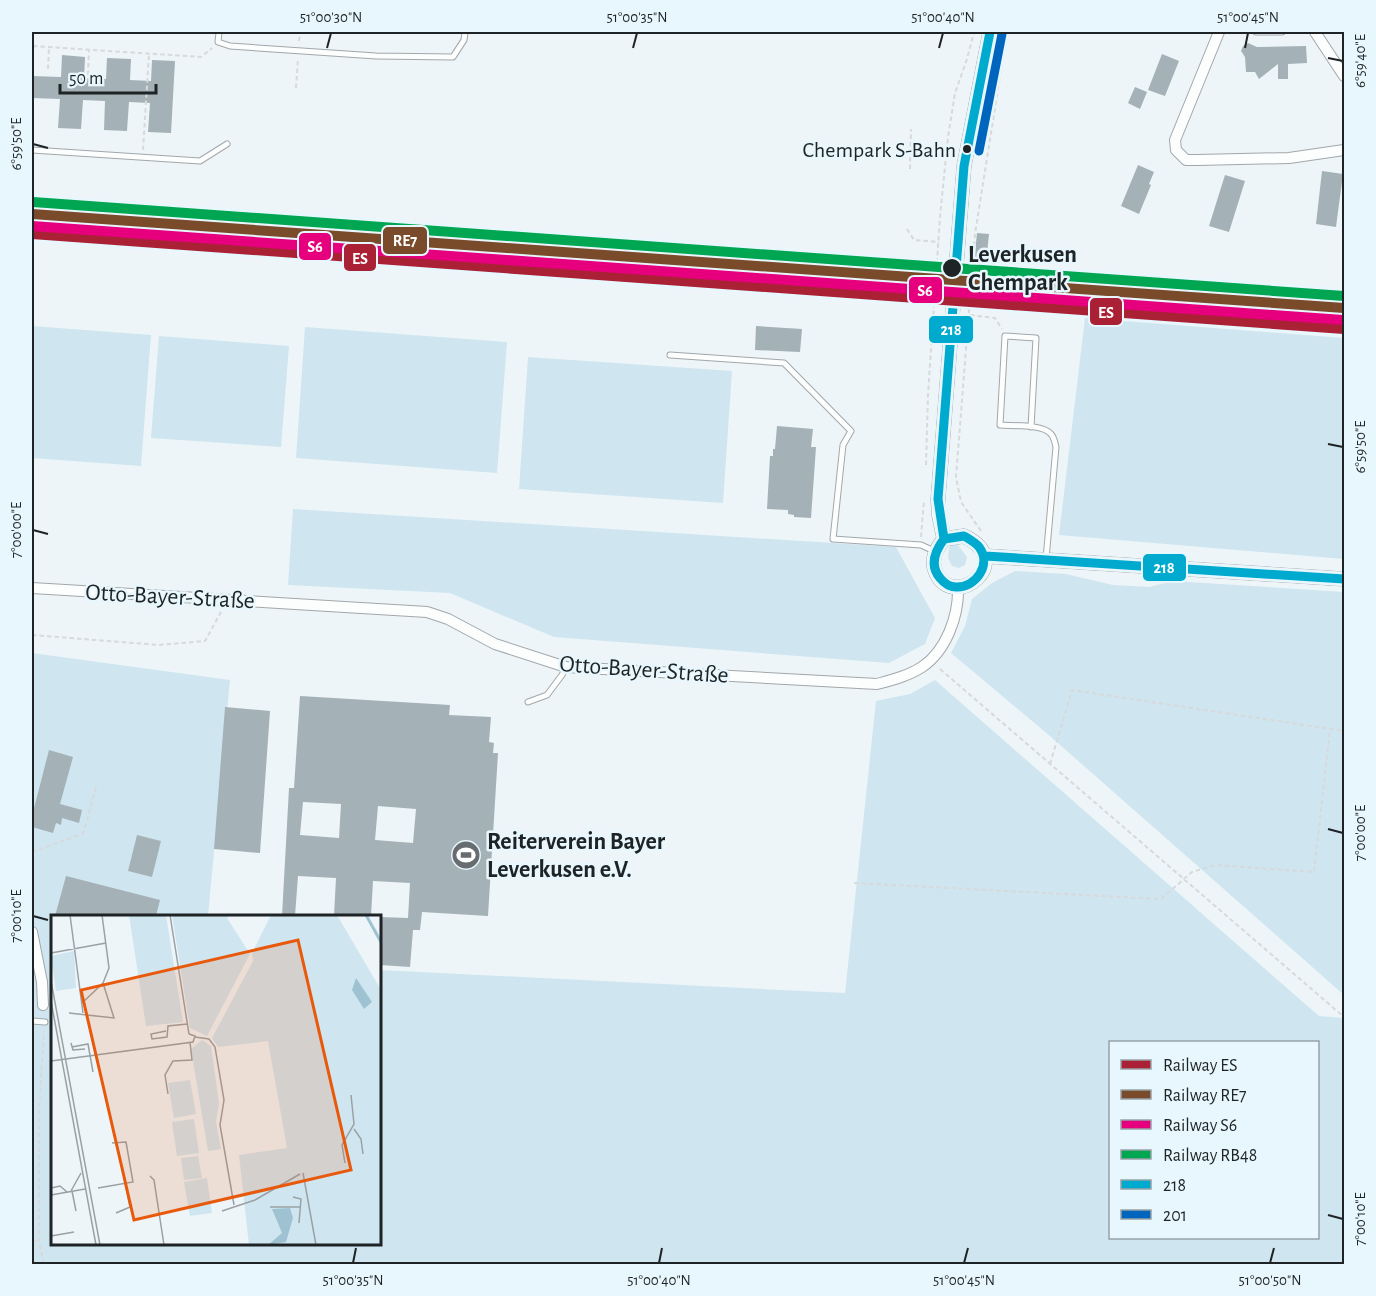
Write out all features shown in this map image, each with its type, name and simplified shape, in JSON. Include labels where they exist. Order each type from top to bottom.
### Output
[{"type":"street","points":[[944,539],[964,536],[975,541],[985,556],[980,575],[971,584],[958,587],[950,585],[939,578],[933,563],[935,552],[944,539],[938,499],[964,166],[990,32]]},
{"type":"street","points":[[1219,32],[1175,140],[1176,150],[1186,160],[1289,158],[1344,150]]},
{"type":"street","points":[[1315,32],[1344,76]]},
{"type":"street","points":[[985,556],[1344,579]]},
{"type":"street","name":"Otto-Bayer-Straße","points":[[32,588],[427,612],[448,619],[495,644],[566,667],[877,684],[904,676],[921,668],[930,660],[946,638],[952,624],[958,587]]},
{"type":"street","points":[[32,932],[42,982],[43,1005]]},
{"type":"lane","points":[[219,32],[218,42],[230,46],[376,56],[453,57],[465,40],[465,32]]},
{"type":"lane","points":[[1256,32],[1282,32]]},
{"type":"lane","points":[[32,150],[200,162],[227,144]]},
{"type":"lane","points":[[1030,427],[1036,338],[1005,336],[1000,425],[1044,428],[1053,435],[1056,447],[1046,559]]},
{"type":"lane","points":[[670,355],[784,363],[851,431],[843,445],[833,539],[921,545],[935,552]]},
{"type":"lane","points":[[528,702],[547,695],[566,667]]},
{"type":"lane","points":[[32,1021],[45,1022]]},
{"type":"path","points":[[935,306],[946,159],[955,93],[968,59],[974,32]]},
{"type":"path","points":[[985,536],[961,502],[956,477],[975,234],[996,88],[1007,32]]},
{"type":"path","points":[[33,46],[201,57],[218,42]]},
{"type":"path","points":[[48,69],[50,47]]},
{"type":"path","points":[[88,75],[89,50]]},
{"type":"path","points":[[143,157],[149,54]]},
{"type":"path","points":[[296,88],[298,59]]},
{"type":"path","points":[[955,93],[961,93]]},
{"type":"path","points":[[909,169],[911,129]]},
{"type":"path","points":[[985,140],[990,141]]},
{"type":"path","points":[[907,229],[914,240],[939,242]]},
{"type":"path","points":[[939,275],[924,273],[925,262],[940,262]]},
{"type":"path","points":[[912,267],[925,268]]},
{"type":"path","points":[[973,272],[992,273]]},
{"type":"path","points":[[1088,279],[1093,280]]},
{"type":"path","points":[[970,315],[995,318],[1005,336]]},
{"type":"path","points":[[32,635],[159,645],[205,641],[223,607],[223,599]]},
{"type":"path","points":[[935,665],[1344,1017]]},
{"type":"path","points":[[1050,764],[1072,690],[1344,731]]},
{"type":"path","points":[[854,883],[1161,899],[1192,872],[1215,865],[1314,872],[1330,730]]},
{"type":"path","points":[[32,852],[82,834],[96,787]]},
{"type":"path","points":[[44,1264],[39,1241],[39,1108],[45,1022]]},
{"type":"path","points":[[32,1240],[39,1241]]},
{"type":"shaded area","points":[[1085,318],[1344,338],[1344,559],[1059,535]]},
{"type":"shaded area","points":[[32,326],[151,335],[141,466],[32,458]]},
{"type":"shaded area","points":[[305,327],[507,342],[497,473],[296,458]]},
{"type":"shaded area","points":[[159,336],[289,346],[281,447],[151,438]]},
{"type":"shaded area","points":[[528,357],[732,371],[723,503],[519,489]]},
{"type":"shaded area","points":[[293,509],[896,547],[935,618],[925,644],[889,663],[554,637],[450,593],[288,585]]},
{"type":"shaded area","points":[[954,544],[958,545],[967,557],[965,565],[959,568],[952,566],[948,558],[949,547]]},
{"type":"shaded area","points":[[1015,571],[1066,574],[1113,585],[1149,587],[1173,581],[1344,592],[1344,995],[1051,737],[951,653],[965,626],[972,599],[992,583]]},
{"type":"shaded area","points":[[32,653],[230,680],[208,915],[51,915],[51,1245],[381,1245],[381,970],[845,993],[876,701],[910,694],[935,680],[1319,1016],[1344,1018],[1344,1264],[32,1264]]},
{"type":"building","points":[[1248,43],[1257,47],[1306,46],[1307,63],[1288,64],[1288,79],[1278,79],[1278,64],[1259,79],[1255,72],[1246,72],[1245,57],[1241,51]]},
{"type":"building","points":[[1162,54],[1179,61],[1165,96],[1148,90]]},
{"type":"building","points":[[62,55],[85,57],[84,78],[106,79],[107,58],[131,59],[130,80],[151,81],[152,60],[175,61],[171,133],[148,132],[150,103],[129,102],[127,131],[104,130],[105,101],[83,100],[81,129],[58,128],[60,99],[32,98],[32,76],[61,77]]},
{"type":"building","points":[[1135,87],[1147,92],[1140,109],[1128,103]]},
{"type":"building","points":[[1138,165],[1154,172],[1139,214],[1121,206]]},
{"type":"building","points":[[1322,171],[1343,174],[1336,227],[1316,224]]},
{"type":"building","points":[[1225,175],[1245,181],[1229,232],[1209,226]]},
{"type":"building","points":[[977,233],[989,234],[986,263],[1018,266],[1017,281],[964,276],[966,262],[974,263]]},
{"type":"building","points":[[880,256],[948,261],[946,276],[878,271]]},
{"type":"building","points":[[756,326],[802,329],[800,352],[755,350]]},
{"type":"building","points":[[777,426],[813,429],[811,447],[816,447],[811,518],[794,517],[788,514],[788,510],[767,509],[770,456],[773,456],[773,449],[775,449]]},
{"type":"building","points":[[300,696],[450,705],[449,715],[491,717],[489,742],[494,743],[493,753],[498,753],[488,916],[422,912],[420,930],[413,930],[410,967],[381,965],[381,917],[408,918],[410,883],[373,881],[371,915],[334,915],[336,878],[298,876],[295,915],[282,915],[289,788],[294,788]],"holes":[[[303,802],[341,804],[339,838],[300,835]],[[378,806],[416,809],[413,843],[375,840]]]},
{"type":"building","points":[[225,707],[270,711],[260,853],[214,849]]},
{"type":"building","points":[[49,750],[73,757],[60,804],[82,810],[79,823],[62,818],[61,825],[56,823],[53,833],[32,827],[32,816]]},
{"type":"building","points":[[137,835],[161,841],[152,877],[128,871]]},
{"type":"building","points":[[66,876],[160,900],[156,915],[55,915]]},
{"type":"rail line","name":"RB48","points":[[33,202],[1344,296]]},
{"type":"rail line","name":"RE7","points":[[32,214],[1344,308]]},
{"type":"rail line","name":"S6","points":[[32,226],[1343,320]]},
{"type":"rail line","name":"ES","points":[[32,234],[1344,329]]},
{"type":"transit line","name":"218","points":[[944,539],[938,499],[964,166],[990,32]]},
{"type":"transit line","name":"201","points":[[979,151],[1002,34]]},
{"type":"transit line","name":"218","points":[[964,536],[979,547],[983,554],[983,567],[980,574],[970,584],[951,586],[943,582],[937,573],[934,558],[944,539],[964,536]]},
{"type":"transit line","name":"218","points":[[985,556],[1344,579]]},
{"type":"place","name":"Chempark S-Bahn","points":[[967,149]]},
{"type":"place","name":"Leverkusen Chempark","points":[[952,268]]},
{"type":"place","name":"Reiterverein Bayer Leverkusen e.V.","points":[[466,855]]}]
